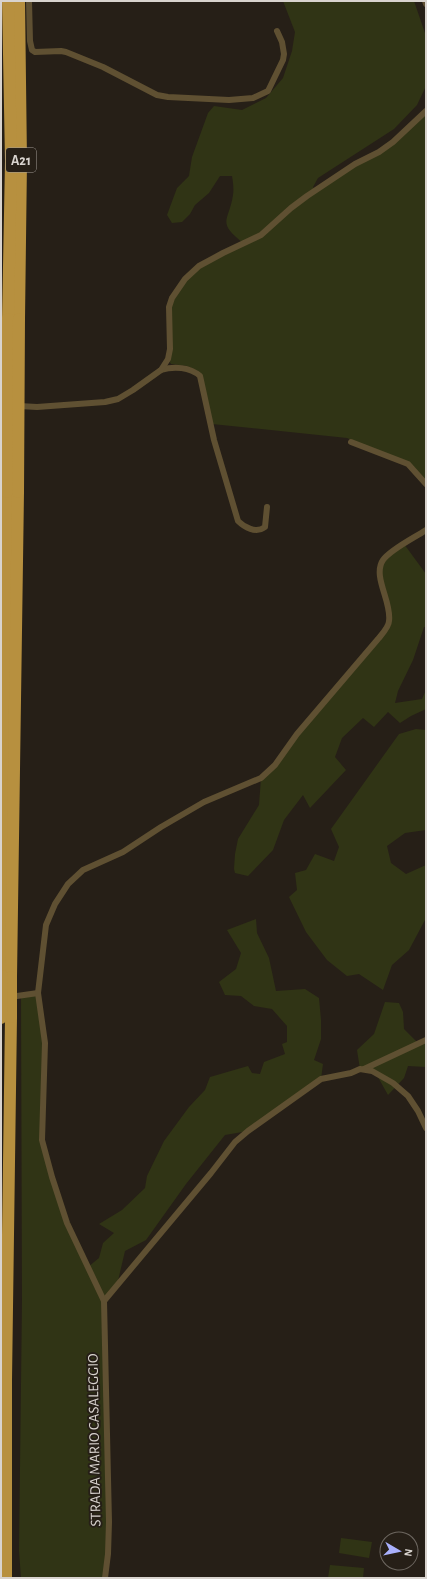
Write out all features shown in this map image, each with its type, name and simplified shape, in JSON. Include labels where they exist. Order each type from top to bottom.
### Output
[{"type":"highway","name":"A21","points":[[6,1578],[4,1017],[7,977],[14,319],[8,1]]},
{"type":"highway","name":"A21","points":[[14,319],[21,153],[19,1]]},
{"type":"street","points":[[29,1],[30,41],[32,50],[35,52],[66,52],[104,67],[157,95],[168,97],[229,100],[253,98],[268,91],[284,54],[282,42],[277,31]]},
{"type":"street","points":[[161,370],[168,359],[170,349],[169,306],[172,298],[185,279],[199,266],[261,235],[307,196],[354,164],[379,152],[426,111]]},
{"type":"street","points":[[1,405],[37,406],[105,402],[118,399],[161,370],[172,367],[196,372],[200,376],[214,440],[238,521],[246,528],[252,530],[262,530],[265,528],[268,507]]},
{"type":"street","points":[[351,442],[408,464],[426,484]]},
{"type":"street","points":[[426,530],[392,552],[382,561],[379,574],[388,603],[389,622],[378,639],[297,734],[275,765],[261,778],[204,802],[122,852],[83,870],[68,884],[55,904],[46,925],[38,993],[45,1043],[42,1140],[67,1223],[104,1301],[212,1173],[235,1142],[248,1131],[321,1079],[364,1069],[426,1040]]},
{"type":"street","points":[[1,998],[38,993]]},
{"type":"street","points":[[364,1069],[372,1071],[384,1078],[408,1096],[418,1110],[426,1128]]},
{"type":"street","name":"STRADA MARIO CASALEGGIO","points":[[104,1301],[109,1522],[108,1554],[105,1578]]},
{"type":"green space","points":[[283,1],[414,1],[426,36],[426,86],[417,105],[394,129],[318,178],[313,187],[315,190],[379,152],[426,111],[426,484],[408,464],[347,438],[212,424],[198,371],[187,366],[171,364],[168,359],[172,298],[199,266],[243,243],[229,230],[226,221],[233,193],[232,176],[220,176],[209,193],[195,205],[190,214],[182,222],[172,223],[167,215],[177,188],[189,176],[192,157],[208,113],[214,106],[242,110],[266,98],[283,78],[292,51],[295,32]]},
{"type":"green space","points":[[404,544],[426,574],[426,627],[424,627],[413,660],[398,691],[395,703],[422,699],[426,690],[426,709],[400,723],[388,712],[374,727],[363,718],[342,738],[335,757],[346,770],[310,808],[303,795],[284,820],[273,850],[248,876],[235,873],[235,854],[238,839],[259,805],[261,778],[389,622],[379,574],[382,561]]},
{"type":"green space","points":[[416,729],[426,730],[426,830],[405,833],[387,846],[391,863],[406,874],[426,865],[426,918],[409,950],[392,965],[383,990],[359,974],[347,976],[327,960],[306,932],[289,897],[297,890],[295,873],[306,870],[315,854],[334,861],[339,847],[331,829],[399,734]]},
{"type":"green space","points":[[256,919],[257,933],[269,958],[276,991],[305,989],[319,998],[321,1039],[314,1060],[323,1064],[321,1079],[248,1131],[225,1135],[186,1184],[146,1240],[125,1251],[117,1285],[104,1301],[109,1522],[105,1578],[21,1578],[19,1551],[22,1300],[21,995],[38,993],[45,1043],[42,1140],[67,1223],[88,1267],[99,1258],[103,1243],[114,1233],[99,1224],[122,1210],[145,1188],[147,1176],[164,1141],[189,1107],[205,1090],[210,1077],[248,1066],[252,1073],[260,1074],[264,1062],[285,1054],[282,1044],[287,1042],[287,1026],[272,1009],[254,1006],[241,996],[225,995],[219,982],[236,969],[241,953],[227,930]]},
{"type":"green space","points":[[385,1002],[399,1003],[403,1012],[404,1029],[417,1042],[426,1041],[426,1067],[408,1066],[404,1078],[388,1095],[374,1070],[360,1069],[357,1050],[374,1034]]},
{"type":"green space","points":[[341,1538],[372,1542],[369,1558],[339,1553]]},
{"type":"green space","points":[[330,1565],[364,1568],[363,1578],[328,1578]]}]
